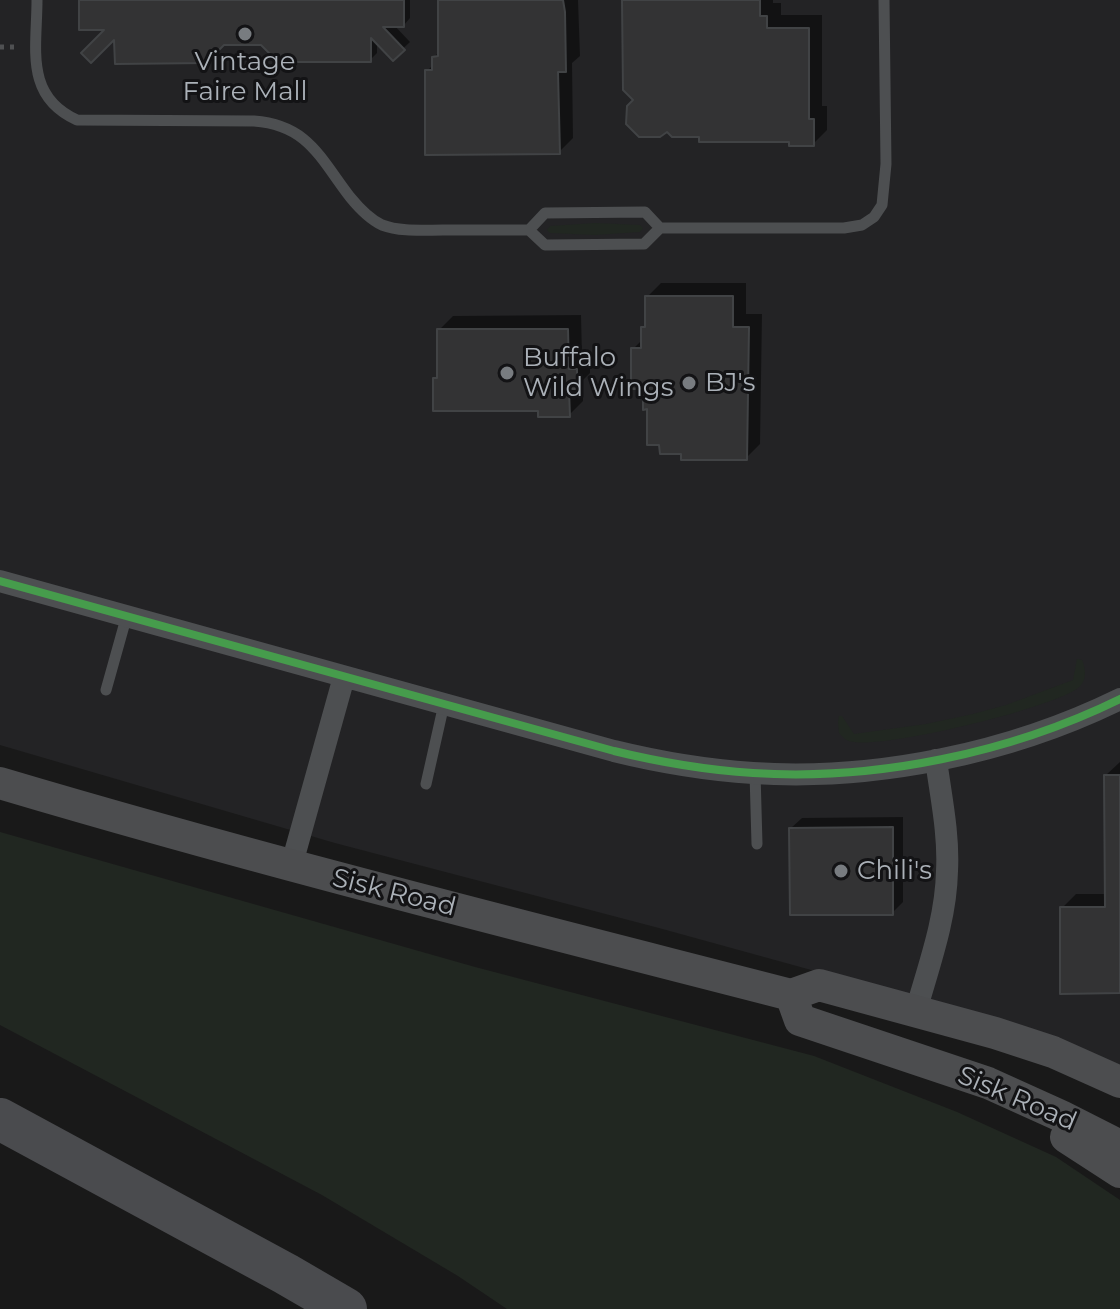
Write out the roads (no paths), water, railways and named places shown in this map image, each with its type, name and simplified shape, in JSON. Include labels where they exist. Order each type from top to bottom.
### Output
[{"type":"highway","points":[[0,1119],[346,1309]]},
{"type":"main road","name":"Sisk Road","points":[[0,783],[291,867],[791,995],[819,985],[1053,1052],[1120,1082]]},
{"type":"main road","name":"Sisk Road","points":[[791,995],[800,1020],[988,1083],[1120,1146]]},
{"type":"main road","points":[[988,1083],[1120,1172]]},
{"type":"street","points":[[0,581],[649,759],[719,770],[839,772],[936,760],[1030,737],[1065,725],[1120,699]]},
{"type":"street","points":[[291,867],[344,677]]},
{"type":"street","points":[[916,1011],[941,924],[947,870],[936,760]]},
{"type":"lane","points":[[37,0],[37,75],[49,99],[66,115],[87,121],[271,122],[296,132],[311,144],[361,210],[384,226],[421,230],[529,230],[545,245],[644,244],[660,228],[844,228],[862,225],[874,217],[882,205],[886,164],[884,0]]},
{"type":"lane","points":[[529,230],[545,213],[645,212],[660,228]]},
{"type":"lane","points":[[106,690],[127,615]]},
{"type":"lane","points":[[426,784],[444,704]]},
{"type":"lane","points":[[755,773],[757,844]]},
{"type":"place","name":"Vintage Faire Mall","points":[[245,34]]},
{"type":"place","name":"Buffalo Wild Wings","points":[[507,373]]},
{"type":"place","name":"BJ's","points":[[689,383]]},
{"type":"place","name":"Chili's","points":[[841,871]]}]
